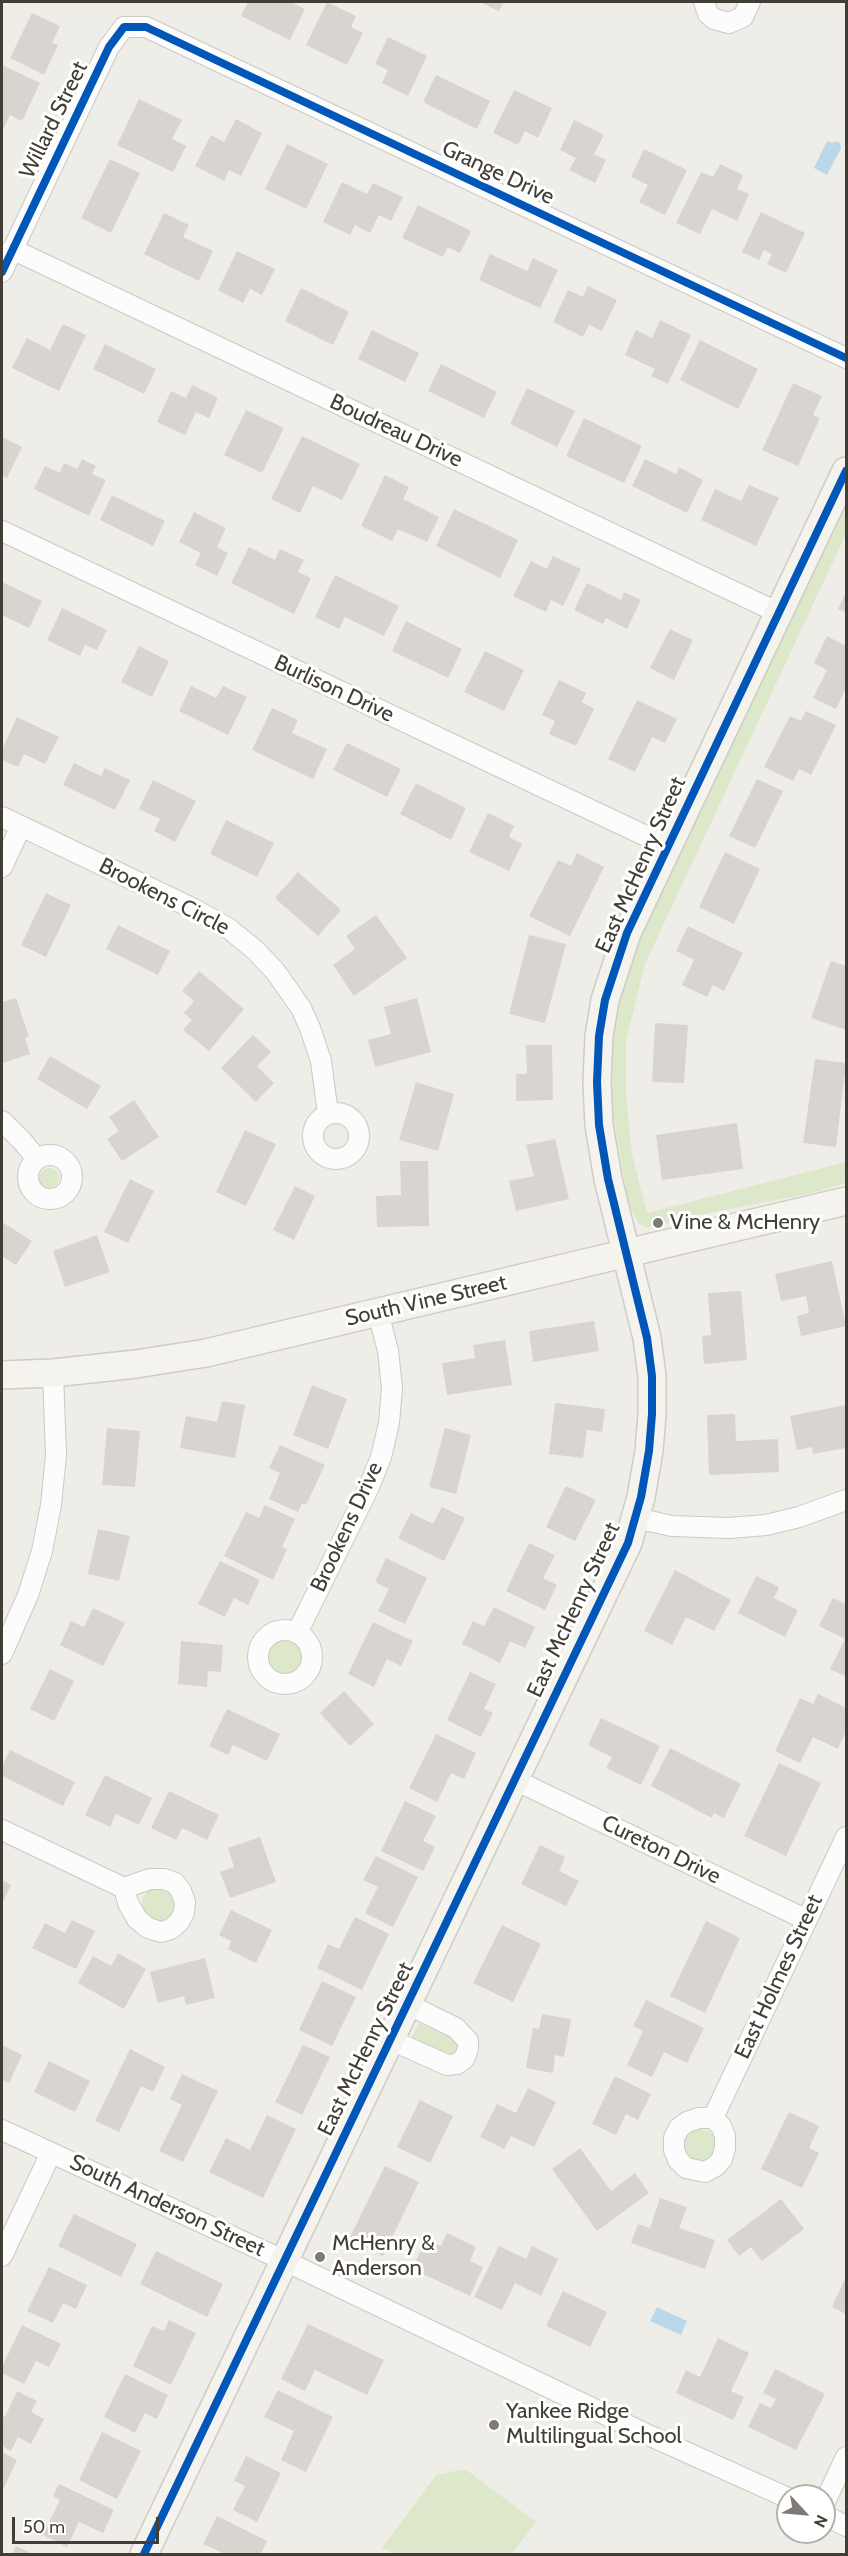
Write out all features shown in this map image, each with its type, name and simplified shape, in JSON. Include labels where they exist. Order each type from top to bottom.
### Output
[{"type":"street","points":[[704,2],[708,14],[714,19],[729,23],[743,17],[750,2]]},
{"type":"street","name":"Willard Street","points":[[2,272],[109,47],[124,27],[132,26]]},
{"type":"street","name":"Grange Drive","points":[[132,26],[146,27],[846,358]]},
{"type":"street","name":"Boudreau Drive","points":[[12,249],[779,613]]},
{"type":"street","name":"East McHenry Street","points":[[144,2554],[628,1543],[636,1518],[649,1451],[652,1376],[647,1338],[608,1179],[599,1125],[597,1082],[599,1036],[605,1000],[614,965],[627,933],[846,471]]},
{"type":"street","name":"Burlison Drive","points":[[2,531],[667,846]]},
{"type":"street","name":"Brookens Circle","points":[[2,817],[194,909],[228,928],[255,950],[294,999],[310,1028],[321,1061],[328,1114]]},
{"type":"street","points":[[2,867],[21,826]]},
{"type":"street","points":[[2,1121],[37,1159]]},
{"type":"street","name":"South Vine Street","points":[[2,1375],[53,1373],[136,1364],[206,1353],[846,1202]]},
{"type":"street","name":"Brookens Drive","points":[[297,1633],[369,1487],[381,1457],[389,1423],[392,1388],[388,1351],[378,1312]]},
{"type":"street","points":[[2,1654],[28,1595],[42,1551],[51,1505],[56,1455],[53,1373]]},
{"type":"street","points":[[636,1518],[672,1526],[729,1528],[766,1525],[799,1517],[846,1500]]},
{"type":"street","name":"Cureton Drive","points":[[515,1780],[807,1920]]},
{"type":"street","points":[[2,1830],[124,1888]]},
{"type":"street","name":"East Holmes Street","points":[[712,2118],[846,1837]]},
{"type":"street","name":"East McHenry Street","points":[[391,2040],[447,2065],[457,2064],[464,2059],[468,2041],[456,2028],[407,2004]]},
{"type":"street","name":"South Anderson Street","points":[[2,2130],[285,2261],[646,2434],[776,2493]]},
{"type":"street","points":[[2,2256],[51,2153]]},
{"type":"street","points":[[833,2484],[846,2457]]},
{"type":"green space","points":[[846,502],[846,534],[645,964],[626,1041],[626,1093],[632,1154],[647,1213],[846,1162],[846,1183],[812,1193],[646,1228],[638,1223],[628,1202],[612,1108],[613,1035],[621,980],[646,921]]},
{"type":"green space","points":[[49,1168],[56,1171],[59,1178],[56,1185],[49,1188],[42,1185],[39,1178],[42,1171]]},
{"type":"green space","points":[[287,1640],[301,1645],[306,1659],[301,1673],[287,1678],[273,1673],[268,1659],[273,1645]]},
{"type":"green space","points":[[150,1888],[173,1888],[179,1910],[165,1923],[152,1921],[143,1912],[142,1899]]},
{"type":"green space","points":[[419,2023],[463,2043],[455,2060],[411,2039]]},
{"type":"green space","points":[[692,2130],[711,2132],[719,2142],[711,2164],[684,2158],[683,2139]]},
{"type":"green space","points":[[465,2469],[536,2522],[512,2554],[396,2554],[382,2548],[436,2475]]},
{"type":"water","points":[[827,141],[840,143],[841,148],[827,175],[814,168]]},
{"type":"water","points":[[657,2307],[687,2321],[681,2335],[650,2321]]},
{"type":"building","points":[[248,2],[291,2],[305,9],[290,40],[241,16]]},
{"type":"building","points":[[327,2],[356,16],[351,27],[363,33],[347,65],[306,45]]},
{"type":"building","points":[[479,2],[504,2],[499,11]]},
{"type":"building","points":[[32,13],[60,26],[52,43],[58,45],[44,75],[10,58]]},
{"type":"building","points":[[388,37],[427,56],[408,96],[382,83],[388,70],[375,64]]},
{"type":"building","points":[[2,65],[40,83],[22,121],[10,115],[2,132]]},
{"type":"building","points":[[436,75],[490,101],[477,129],[423,102]]},
{"type":"building","points":[[514,90],[552,108],[538,138],[525,131],[518,145],[493,133]]},
{"type":"building","points":[[139,99],[182,120],[172,139],[186,146],[173,172],[117,145]]},
{"type":"building","points":[[236,119],[262,133],[241,176],[229,170],[224,181],[195,166],[211,135],[224,142]]},
{"type":"building","points":[[574,120],[604,135],[594,154],[606,160],[595,183],[569,170],[576,158],[560,150]]},
{"type":"building","points":[[287,144],[328,164],[306,209],[265,189]]},
{"type":"building","points":[[644,149],[687,170],[665,215],[639,202],[648,185],[631,177]]},
{"type":"building","points":[[110,159],[140,173],[111,233],[81,218]]},
{"type":"building","points":[[720,164],[743,175],[737,189],[749,194],[737,221],[712,209],[700,234],[676,223],[701,172],[713,177]]},
{"type":"building","points":[[342,182],[367,194],[373,183],[403,197],[391,221],[379,215],[370,233],[355,225],[350,235],[323,222]]},
{"type":"building","points":[[418,205],[471,231],[460,253],[448,247],[443,257],[402,238]]},
{"type":"building","points":[[761,212],[805,233],[786,273],[767,264],[772,254],[764,250],[759,260],[742,252]]},
{"type":"building","points":[[164,213],[189,225],[183,237],[213,251],[199,281],[144,254]]},
{"type":"building","points":[[237,251],[275,269],[262,295],[250,289],[243,303],[218,290]]},
{"type":"building","points":[[490,254],[527,271],[533,258],[558,270],[540,308],[479,280]]},
{"type":"building","points":[[588,286],[617,300],[602,331],[589,325],[583,337],[553,322],[568,290],[583,297]]},
{"type":"building","points":[[301,288],[349,312],[333,345],[285,321]]},
{"type":"building","points":[[660,320],[691,335],[668,384],[651,376],[655,369],[625,355],[636,330],[652,338]]},
{"type":"building","points":[[63,324],[86,335],[59,391],[12,368],[27,338],[50,350]]},
{"type":"building","points":[[372,330],[419,353],[405,382],[358,359]]},
{"type":"building","points":[[700,340],[758,369],[738,409],[680,380]]},
{"type":"building","points":[[105,344],[156,369],[144,394],[93,369]]},
{"type":"building","points":[[441,364],[497,392],[484,418],[428,391]]},
{"type":"building","points":[[793,383],[822,396],[813,415],[820,418],[798,466],[762,450]]},
{"type":"building","points":[[192,385],[218,398],[209,418],[196,412],[185,435],[157,422],[171,391],[186,398]]},
{"type":"building","points":[[527,388],[575,411],[557,447],[510,424]]},
{"type":"building","points":[[246,410],[284,428],[262,473],[224,455]]},
{"type":"building","points":[[584,418],[642,446],[624,483],[566,456]]},
{"type":"building","points":[[302,436],[360,464],[342,500],[313,486],[300,513],[271,499]]},
{"type":"building","points":[[2,437],[22,447],[7,478],[2,475]]},
{"type":"building","points":[[82,459],[96,466],[92,474],[106,480],[89,516],[34,489],[45,466],[60,473],[64,463],[77,469]]},
{"type":"building","points":[[645,459],[676,474],[679,467],[703,480],[687,513],[632,486]]},
{"type":"building","points":[[385,475],[409,487],[403,499],[439,517],[427,542],[398,529],[392,541],[361,526]]},
{"type":"building","points":[[749,485],[779,498],[756,546],[701,520],[715,489],[741,501]]},
{"type":"building","points":[[112,495],[165,521],[153,546],[100,520]]},
{"type":"building","points":[[454,509],[518,540],[500,578],[436,546]]},
{"type":"building","points":[[194,512],[226,528],[217,547],[228,553],[217,576],[195,565],[201,553],[179,542]]},
{"type":"building","points":[[249,547],[275,560],[280,549],[304,560],[298,572],[311,578],[294,614],[231,583]]},
{"type":"building","points":[[553,556],[581,569],[563,606],[551,600],[546,612],[513,596],[531,561],[547,569]]},
{"type":"building","points":[[335,575],[399,606],[384,636],[345,617],[339,629],[315,617]]},
{"type":"building","points":[[2,582],[42,601],[29,628],[2,615]]},
{"type":"building","points":[[587,583],[621,600],[624,592],[641,600],[627,629],[606,618],[603,624],[574,610]]},
{"type":"building","points":[[846,592],[846,613],[838,609]]},
{"type":"building","points":[[62,608],[107,630],[97,650],[85,645],[80,656],[47,640]]},
{"type":"building","points":[[406,621],[462,649],[448,678],[392,651]]},
{"type":"building","points":[[670,629],[693,640],[674,680],[650,668]]},
{"type":"building","points":[[827,636],[846,646],[846,688],[836,709],[813,698],[827,670],[814,663]]},
{"type":"building","points":[[139,646],[169,661],[152,697],[121,682]]},
{"type":"building","points":[[485,651],[524,670],[504,711],[464,692]]},
{"type":"building","points":[[559,680],[586,693],[582,702],[594,709],[576,746],[549,734],[555,721],[542,715]]},
{"type":"building","points":[[191,686],[216,698],[223,686],[247,697],[228,735],[179,711]]},
{"type":"building","points":[[637,700],[677,719],[665,743],[652,737],[635,772],[608,759]]},
{"type":"building","points":[[272,708],[298,720],[292,733],[327,749],[313,779],[252,750]]},
{"type":"building","points":[[806,711],[836,725],[811,775],[799,769],[793,781],[764,767],[790,716],[801,721]]},
{"type":"building","points":[[17,717],[59,737],[45,764],[24,754],[18,767],[2,760],[2,750]]},
{"type":"building","points":[[347,743],[401,769],[387,797],[333,770]]},
{"type":"building","points":[[74,763],[101,776],[105,768],[130,780],[115,810],[63,785]]},
{"type":"building","points":[[757,779],[783,791],[755,848],[729,836]]},
{"type":"building","points":[[153,780],[196,801],[175,842],[154,831],[160,819],[139,809]]},
{"type":"building","points":[[416,783],[466,808],[451,840],[400,814]]},
{"type":"building","points":[[488,813],[514,826],[509,837],[522,844],[509,871],[469,852]]},
{"type":"building","points":[[226,820],[274,843],[257,877],[210,854]]},
{"type":"building","points":[[725,852],[760,869],[734,924],[699,907]]},
{"type":"building","points":[[577,853],[604,867],[570,936],[529,916],[558,860],[571,866]]},
{"type":"building","points":[[298,872],[341,910],[318,936],[275,898]]},
{"type":"building","points":[[46,893],[71,905],[46,957],[21,945]]},
{"type":"building","points":[[376,915],[407,958],[354,996],[333,965],[355,949],[346,936]]},
{"type":"building","points":[[118,925],[170,951],[158,975],[106,949]]},
{"type":"building","points":[[688,926],[743,953],[724,991],[713,985],[707,997],[682,985],[694,960],[676,951]]},
{"type":"building","points":[[529,935],[566,944],[545,1023],[509,1014]]},
{"type":"building","points":[[831,961],[846,966],[846,1030],[811,1018]]},
{"type":"building","points":[[199,971],[244,1009],[209,1051],[183,1030],[192,1020],[184,1013],[194,1001],[182,991]]},
{"type":"building","points":[[16,998],[29,1037],[25,1038],[30,1054],[3,1063],[2,1002]]},
{"type":"building","points":[[417,998],[431,1052],[375,1067],[368,1040],[391,1034],[384,1007]]},
{"type":"building","points":[[655,1023],[688,1025],[684,1083],[652,1082]]},
{"type":"building","points":[[253,1035],[271,1052],[257,1066],[274,1083],[256,1102],[221,1068]]},
{"type":"building","points":[[526,1045],[552,1045],[553,1100],[516,1101],[516,1074],[527,1074]]},
{"type":"building","points":[[50,1056],[101,1086],[87,1109],[37,1079]]},
{"type":"building","points":[[815,1059],[846,1063],[836,1147],[803,1143]]},
{"type":"building","points":[[416,1082],[454,1094],[438,1151],[399,1140]]},
{"type":"building","points":[[134,1100],[159,1137],[122,1161],[107,1139],[119,1131],[109,1117]]},
{"type":"building","points":[[737,1123],[743,1169],[662,1180],[656,1135]]},
{"type":"building","points":[[245,1130],[276,1144],[246,1206],[216,1192]]},
{"type":"building","points":[[555,1139],[569,1199],[516,1211],[509,1181],[534,1176],[526,1145]]},
{"type":"building","points":[[400,1161],[428,1161],[429,1226],[377,1227],[376,1196],[401,1195]]},
{"type":"building","points":[[130,1179],[154,1191],[128,1243],[104,1232]]},
{"type":"building","points":[[295,1186],[315,1196],[294,1240],[273,1230]]},
{"type":"building","points":[[2,1222],[32,1241],[16,1265],[3,1257],[2,1260]]},
{"type":"building","points":[[97,1235],[110,1272],[65,1287],[53,1251]]},
{"type":"building","points":[[832,1261],[846,1326],[801,1336],[797,1316],[809,1313],[806,1296],[781,1301],[775,1274]]},
{"type":"building","points":[[741,1291],[747,1360],[704,1364],[702,1336],[711,1335],[708,1293]]},
{"type":"building","points":[[594,1321],[599,1351],[533,1362],[529,1331]]},
{"type":"building","points":[[505,1340],[512,1385],[447,1395],[442,1363],[475,1358],[473,1345]]},
{"type":"building","points":[[312,1385],[347,1399],[328,1449],[293,1435]]},
{"type":"building","points":[[222,1401],[245,1405],[235,1458],[180,1448],[186,1416],[217,1422]]},
{"type":"building","points":[[555,1403],[605,1409],[602,1432],[587,1430],[583,1458],[549,1454]]},
{"type":"building","points":[[846,1405],[846,1448],[813,1454],[812,1447],[797,1450],[790,1416]]},
{"type":"building","points":[[735,1414],[736,1441],[778,1439],[779,1472],[709,1475],[707,1415]]},
{"type":"building","points":[[107,1428],[140,1431],[135,1487],[102,1485]]},
{"type":"building","points":[[445,1428],[471,1435],[456,1494],[429,1487]]},
{"type":"building","points":[[280,1445],[325,1465],[306,1505],[302,1503],[298,1512],[269,1499],[280,1473],[269,1468]]},
{"type":"building","points":[[566,1486],[596,1500],[575,1541],[546,1527]]},
{"type":"building","points":[[265,1505],[295,1519],[282,1547],[287,1549],[273,1580],[224,1556],[246,1512],[259,1518]]},
{"type":"building","points":[[442,1507],[465,1518],[444,1561],[398,1538],[411,1513],[433,1524]]},
{"type":"building","points":[[98,1529],[130,1536],[119,1581],[88,1574]]},
{"type":"building","points":[[529,1543],[555,1555],[543,1578],[557,1585],[545,1610],[506,1591]]},
{"type":"building","points":[[386,1558],[427,1578],[405,1624],[378,1611],[389,1589],[375,1582]]},
{"type":"building","points":[[220,1561],[260,1580],[248,1605],[234,1598],[225,1617],[198,1604]]},
{"type":"building","points":[[675,1570],[731,1600],[714,1631],[686,1617],[672,1645],[644,1631]]},
{"type":"building","points":[[756,1576],[779,1587],[774,1598],[798,1610],[785,1637],[738,1613]]},
{"type":"building","points":[[833,1598],[846,1604],[846,1677],[830,1669],[845,1639],[819,1626]]},
{"type":"building","points":[[494,1607],[535,1627],[525,1648],[510,1641],[500,1663],[462,1644],[473,1621],[484,1626]]},
{"type":"building","points":[[93,1608],[125,1623],[103,1666],[60,1645],[71,1621],[84,1627]]},
{"type":"building","points":[[373,1622],[413,1641],[401,1666],[387,1659],[374,1687],[348,1674]]},
{"type":"building","points":[[181,1641],[223,1645],[221,1672],[208,1671],[207,1687],[178,1684]]},
{"type":"building","points":[[50,1669],[74,1681],[54,1721],[30,1709]]},
{"type":"building","points":[[470,1672],[496,1684],[484,1709],[493,1713],[481,1737],[447,1720]]},
{"type":"building","points":[[344,1691],[374,1724],[350,1746],[320,1713]]},
{"type":"building","points":[[818,1694],[846,1708],[846,1731],[838,1749],[813,1737],[800,1763],[775,1751],[800,1698],[813,1704]]},
{"type":"building","points":[[227,1709],[280,1734],[267,1761],[233,1745],[228,1755],[209,1746]]},
{"type":"building","points":[[601,1718],[660,1746],[641,1785],[606,1768],[612,1757],[588,1745]]},
{"type":"building","points":[[436,1734],[476,1753],[464,1779],[451,1773],[437,1802],[409,1788]]},
{"type":"building","points":[[670,1748],[741,1784],[724,1818],[714,1813],[712,1818],[651,1786]]},
{"type":"building","points":[[10,1750],[75,1782],[63,1806],[2,1776],[2,1767]]},
{"type":"building","points":[[779,1763],[821,1783],[786,1856],[744,1836]]},
{"type":"building","points":[[105,1775],[152,1798],[139,1825],[116,1814],[110,1827],[85,1815]]},
{"type":"building","points":[[169,1791],[219,1815],[207,1840],[182,1828],[176,1840],[151,1828]]},
{"type":"building","points":[[405,1801],[436,1816],[423,1841],[435,1847],[423,1871],[381,1851]]},
{"type":"building","points":[[260,1837],[276,1882],[230,1898],[220,1872],[234,1867],[228,1848]]},
{"type":"building","points":[[540,1845],[565,1857],[559,1871],[579,1881],[566,1906],[521,1884]]},
{"type":"building","points":[[376,1856],[418,1877],[393,1927],[365,1913],[378,1887],[363,1880]]},
{"type":"building","points":[[2,1880],[11,1885],[2,1904]]},
{"type":"building","points":[[231,1910],[272,1930],[256,1963],[228,1949],[231,1941],[219,1935]]},
{"type":"building","points":[[355,1917],[389,1934],[362,1990],[317,1968],[328,1944],[339,1949]]},
{"type":"building","points":[[72,1920],[95,1931],[76,1969],[32,1948],[45,1923],[65,1933]]},
{"type":"building","points":[[706,1921],[740,1938],[705,2013],[670,1996]]},
{"type":"building","points":[[502,1925],[541,1944],[513,2002],[473,1983]]},
{"type":"building","points":[[118,1953],[146,1969],[124,2009],[78,1983],[93,1956],[111,1966]]},
{"type":"building","points":[[205,1958],[215,1998],[186,2005],[184,1996],[158,2003],[150,1972]]},
{"type":"building","points":[[322,1981],[356,1997],[332,2046],[299,2030]]},
{"type":"building","points":[[646,2000],[704,2028],[687,2063],[664,2052],[652,2077],[627,2065],[643,2031],[633,2026]]},
{"type":"building","points":[[542,2014],[571,2019],[564,2057],[555,2055],[553,2073],[526,2068],[533,2028],[539,2029]]},
{"type":"building","points":[[2,2045],[22,2055],[9,2083],[2,2080]]},
{"type":"building","points":[[303,2045],[330,2057],[302,2115],[275,2102]]},
{"type":"building","points":[[130,2049],[165,2067],[153,2092],[141,2086],[119,2132],[95,2121]]},
{"type":"building","points":[[49,2061],[90,2081],[75,2112],[34,2092]]},
{"type":"building","points":[[182,2074],[218,2091],[183,2162],[159,2151],[182,2105],[170,2099]]},
{"type":"building","points":[[615,2076],[651,2094],[638,2120],[626,2114],[616,2135],[592,2124]]},
{"type":"building","points":[[528,2088],[556,2102],[534,2147],[511,2136],[504,2149],[480,2137],[497,2104],[516,2113]]},
{"type":"building","points":[[420,2100],[453,2116],[430,2163],[397,2147]]},
{"type":"building","points":[[789,2112],[819,2126],[809,2148],[819,2153],[802,2188],[761,2169]]},
{"type":"building","points":[[267,2115],[296,2129],[263,2198],[209,2172],[226,2138],[250,2150]]},
{"type":"building","points":[[580,2148],[611,2191],[635,2173],[649,2193],[597,2231],[552,2169]]},
{"type":"building","points":[[385,2166],[419,2182],[383,2256],[349,2239]]},
{"type":"building","points":[[660,2198],[687,2207],[679,2228],[715,2240],[705,2269],[631,2243],[638,2224],[650,2228]]},
{"type":"building","points":[[781,2199],[804,2229],[762,2261],[751,2247],[739,2256],[727,2240]]},
{"type":"building","points":[[74,2214],[137,2244],[121,2277],[58,2246]]},
{"type":"building","points":[[447,2233],[476,2247],[470,2261],[483,2267],[470,2296],[412,2269],[426,2239],[441,2246]]},
{"type":"building","points":[[499,2246],[526,2259],[532,2246],[558,2259],[541,2296],[515,2283],[502,2310],[474,2297]]},
{"type":"building","points":[[156,2251],[223,2284],[207,2317],[140,2284]]},
{"type":"building","points":[[49,2267],[87,2285],[76,2309],[63,2303],[53,2323],[27,2311]]},
{"type":"building","points":[[846,2276],[846,2314],[832,2307]]},
{"type":"building","points":[[563,2291],[607,2312],[590,2347],[546,2326]]},
{"type":"building","points":[[169,2320],[196,2333],[171,2385],[133,2366],[152,2326],[164,2331]]},
{"type":"building","points":[[308,2324],[384,2360],[367,2395],[315,2370],[305,2391],[281,2379]]},
{"type":"building","points":[[22,2325],[61,2344],[49,2367],[36,2361],[24,2384],[2,2373],[2,2367]]},
{"type":"building","points":[[718,2338],[749,2353],[731,2391],[744,2397],[733,2420],[676,2393],[686,2370],[700,2377]]},
{"type":"building","points":[[775,2369],[825,2394],[796,2450],[748,2427],[760,2403],[771,2408],[776,2399],[763,2393]]},
{"type":"building","points":[[125,2374],[168,2395],[157,2419],[145,2413],[135,2433],[104,2417]]},
{"type":"building","points":[[278,2390],[333,2417],[306,2472],[281,2460],[294,2431],[264,2417]]},
{"type":"building","points":[[17,2391],[37,2401],[31,2412],[44,2419],[31,2444],[18,2437],[11,2451],[2,2446],[2,2415],[5,2417]]},
{"type":"building","points":[[102,2432],[141,2451],[117,2499],[79,2480]]},
{"type":"building","points":[[2,2452],[17,2460],[2,2492]]},
{"type":"building","points":[[246,2456],[281,2473],[257,2522],[233,2510],[245,2486],[234,2481]]},
{"type":"building","points":[[59,2484],[114,2510],[103,2533],[79,2522],[67,2547],[43,2535],[60,2500],[53,2496]]},
{"type":"building","points":[[217,2516],[267,2541],[261,2554],[225,2554],[203,2544]]},
{"type":"building","points":[[16,2546],[33,2554],[12,2554]]},
{"type":"cycle path","points":[[2,272],[109,47],[124,27],[146,27],[846,358]]},
{"type":"cycle path","points":[[144,2554],[628,1543],[641,1497],[649,1451],[652,1376],[647,1338],[608,1179],[599,1125],[597,1082],[599,1036],[605,1000],[627,933],[846,471]]},
{"type":"place","name":"Vine & McHenry","points":[[658,1223]]},
{"type":"place","name":"McHenry & Anderson","points":[[320,2257]]},
{"type":"place","name":"Yankee Ridge Multilingual School","points":[[494,2425]]}]
